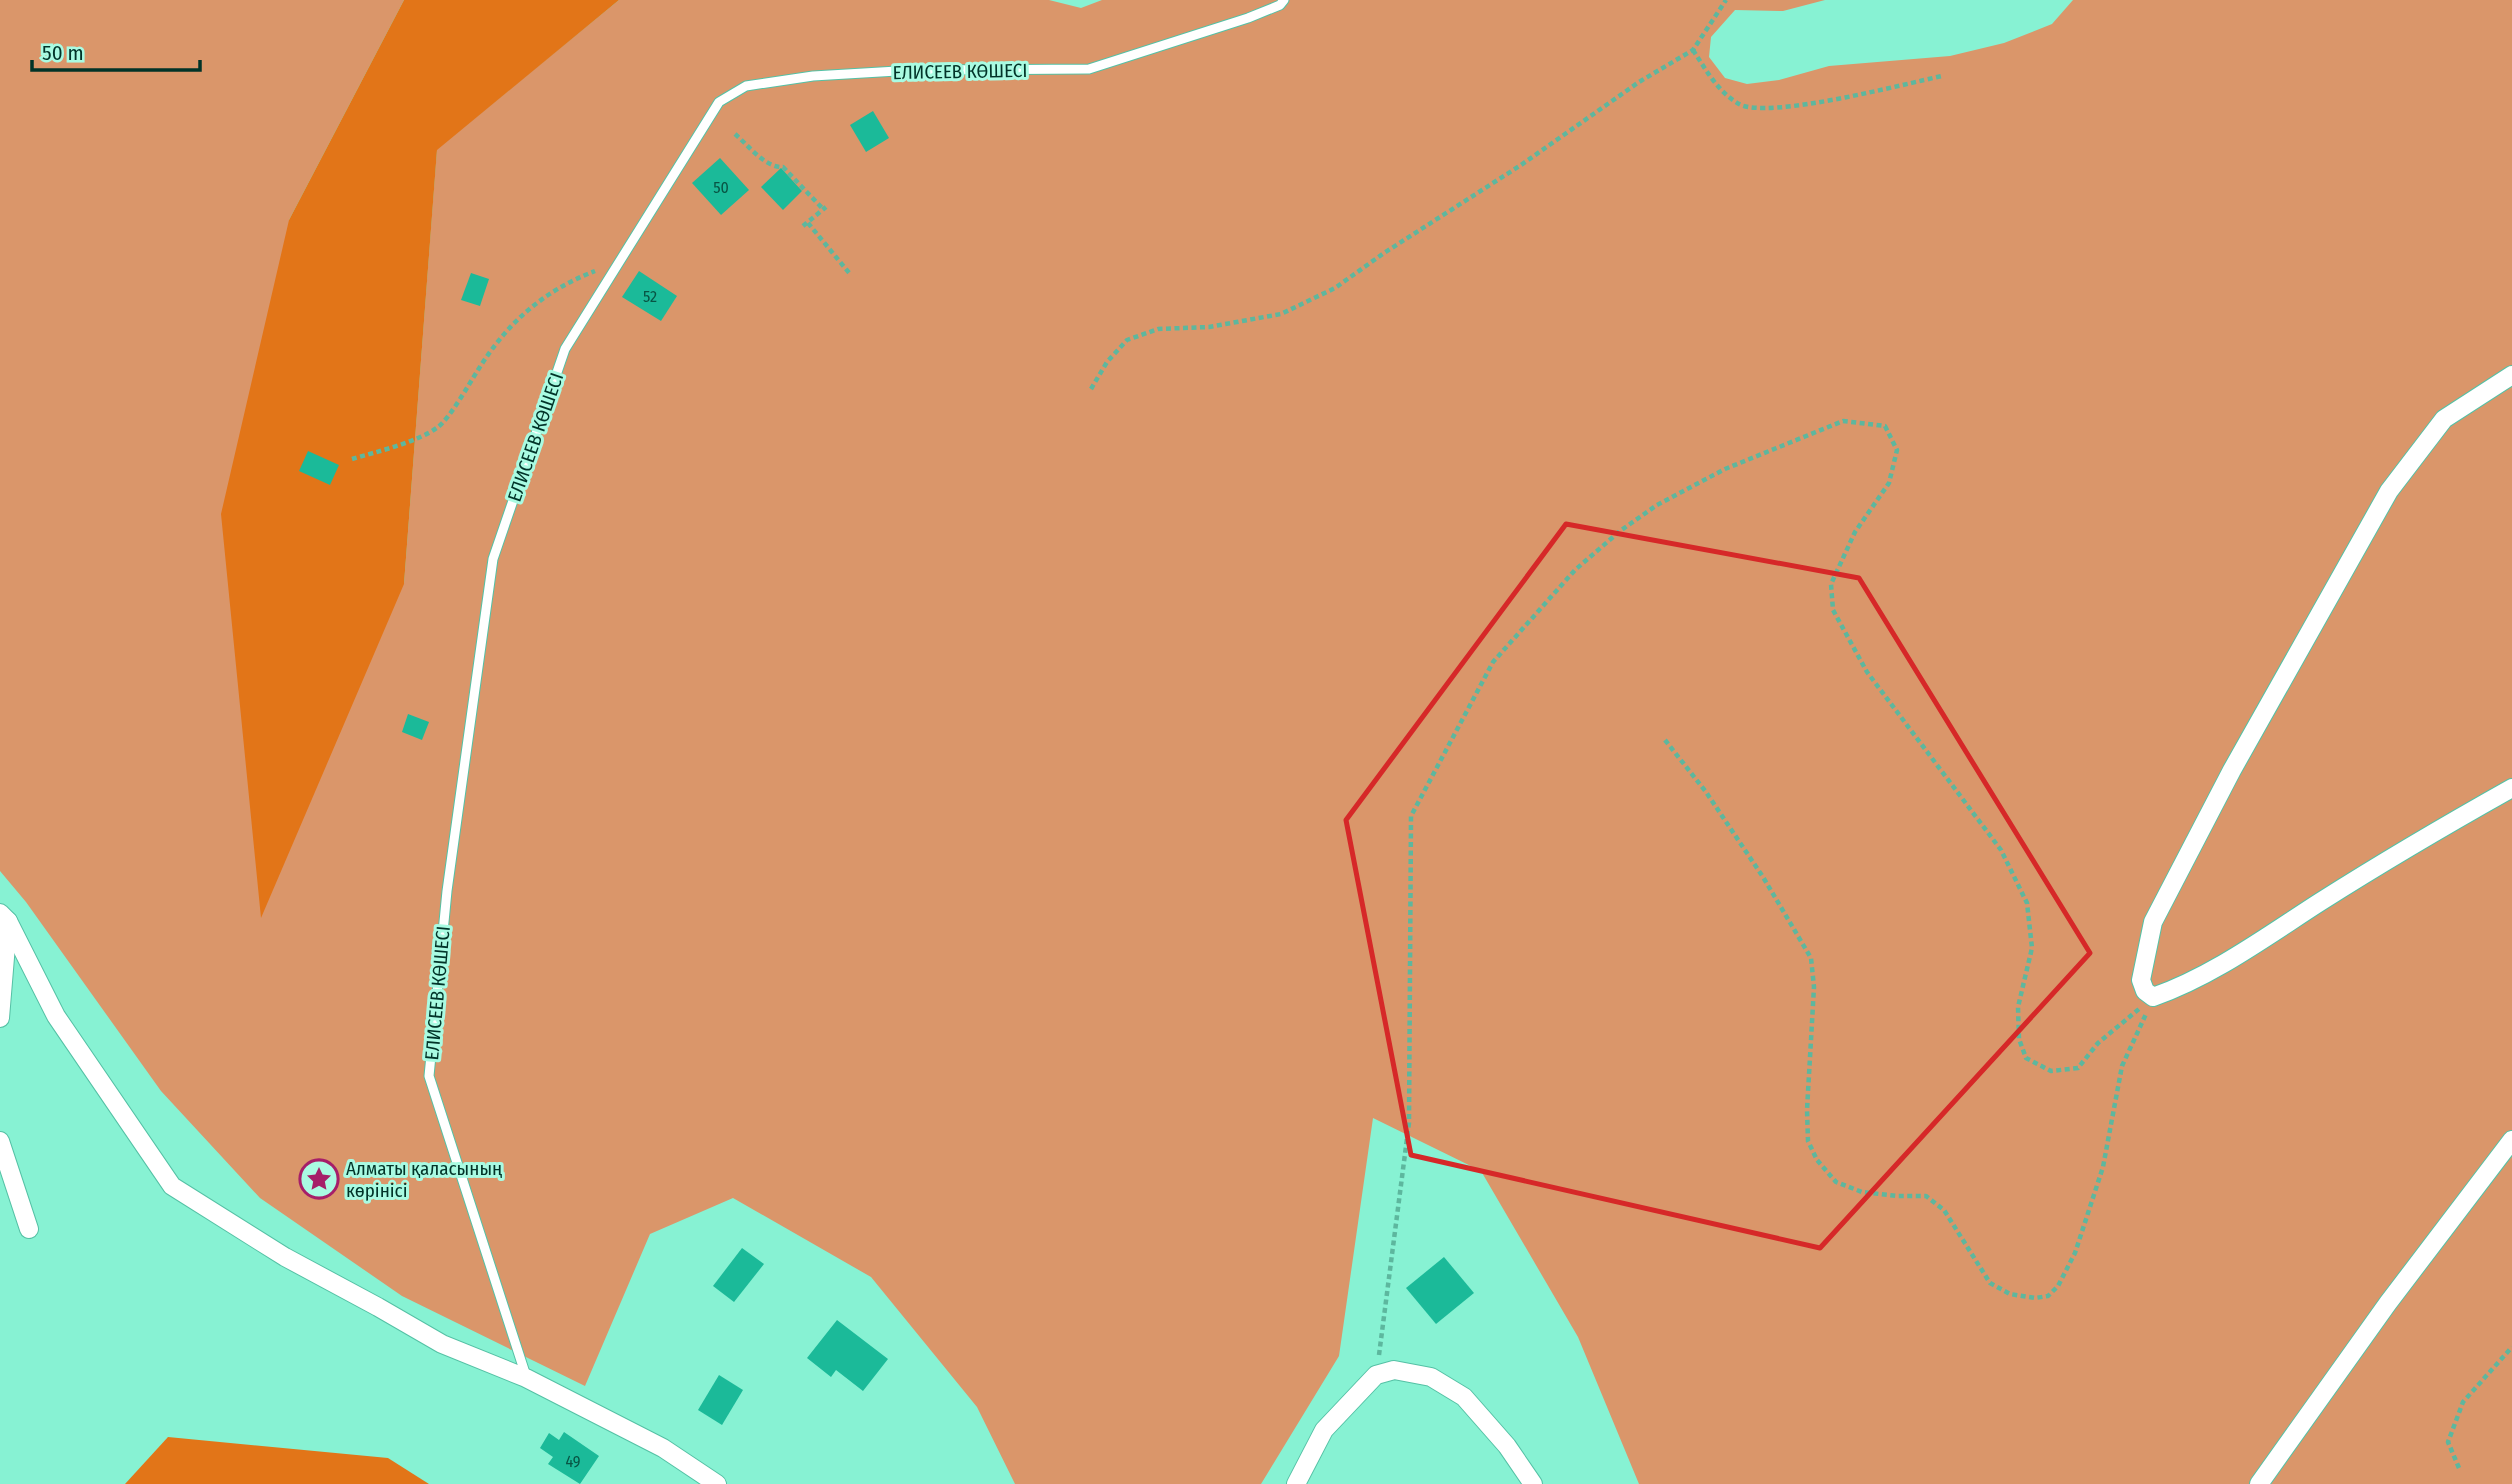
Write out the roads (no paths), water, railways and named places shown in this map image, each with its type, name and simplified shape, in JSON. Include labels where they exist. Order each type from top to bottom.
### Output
[{"type":"street","points":[[2512,375],[2444,419],[2389,491],[2232,770],[2153,922],[2141,980],[2145,991],[2153,997],[2180,988],[2417,840],[2512,788]]},
{"type":"street","points":[[4,917],[56,1016],[172,1185],[285,1257],[442,1344],[526,1378],[663,1448],[717,1484]]},
{"type":"street","points":[[0,1018],[4,917]]},
{"type":"street","points":[[0,1140],[29,1229]]},
{"type":"street","points":[[2259,1484],[2381,1313],[2512,1140]]},
{"type":"street","points":[[1296,1484],[1324,1430],[1376,1375],[1394,1370],[1431,1377],[1464,1397],[1507,1446],[1533,1484]]},
{"type":"lane","name":"ЕЛИСЕЕВ КӨШЕСІ","points":[[526,1378],[429,1076],[447,891],[493,559],[565,349],[719,102],[746,86],[814,76],[889,72],[1090,69],[1248,18],[1280,5],[1284,0]]},
{"type":"place","name":"Алматы қаласының көрінісі","points":[[319,1179]]}]
